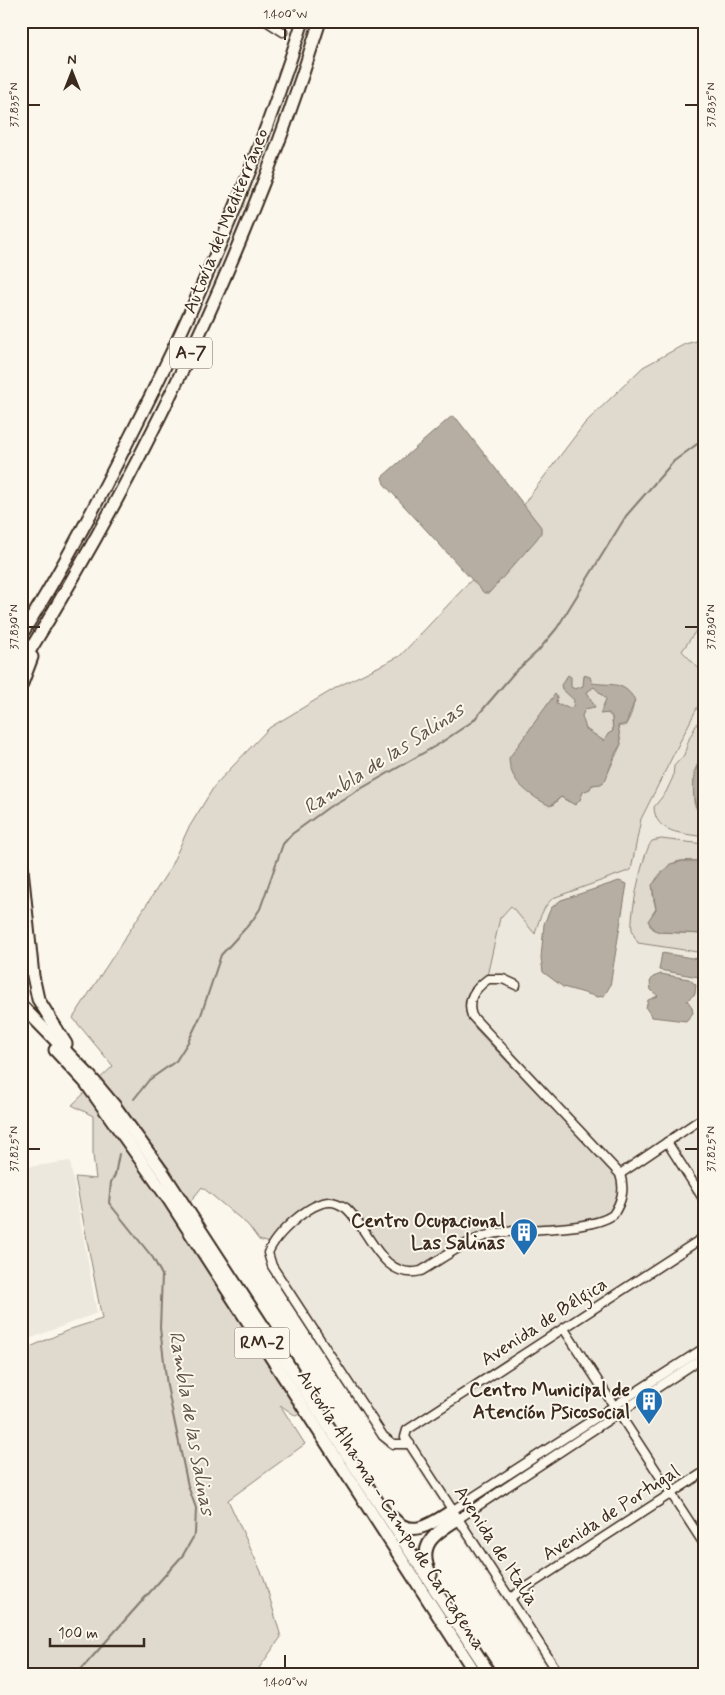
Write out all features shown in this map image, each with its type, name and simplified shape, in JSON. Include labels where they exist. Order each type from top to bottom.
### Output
[{"type":"highway","name":"Autovía del Mediterráneo","points":[[21,635],[90,517],[160,379],[223,240],[260,145],[303,21]]},
{"type":"highway","name":"Autovía del Mediterráneo","points":[[21,665],[40,636],[150,437],[215,299],[264,181],[320,21]]},
{"type":"highway","points":[[21,624],[118,462]]},
{"type":"highway","points":[[21,686],[40,636]]},
{"type":"highway","points":[[21,859],[33,976],[38,999],[64,1042],[88,1068],[89,1075]]},
{"type":"highway","name":"RM-2","points":[[21,1005],[89,1075]]},
{"type":"highway","name":"Autovía Alhama - Campo de Cartagena","points":[[21,1016],[85,1082],[168,1200],[476,1674]]},
{"type":"highway","name":"Autovía Alhama - Campo de Cartagena","points":[[89,1075],[114,1105],[164,1174],[490,1674]]},
{"type":"highway","points":[[376,1499],[382,1502],[395,1520],[403,1526],[413,1529],[426,1527],[456,1514]]},
{"type":"highway","points":[[456,1514],[429,1542],[425,1555],[432,1578],[477,1648],[478,1656]]},
{"type":"street","points":[[266,21],[283,32]]},
{"type":"street","points":[[410,1444],[393,1444],[383,1436],[277,1274],[268,1253],[276,1238],[314,1206],[321,1203],[337,1203],[351,1212],[387,1262],[400,1272],[412,1273],[420,1271],[475,1240],[492,1234],[590,1223],[609,1218],[621,1201],[623,1184],[620,1174],[472,1016],[470,1002],[474,992],[488,979],[503,979],[516,985]]},
{"type":"street","points":[[620,1174],[704,1117]]},
{"type":"street","points":[[667,1142],[704,1200]]},
{"type":"street","name":"Avenida de Bélgica","points":[[405,1437],[407,1430],[704,1237]]},
{"type":"street","points":[[564,1329],[704,1544]]},
{"type":"street","points":[[456,1514],[616,1409],[704,1348]]},
{"type":"street","points":[[616,1409],[704,1357]]},
{"type":"street","name":"Avenida de Italia","points":[[405,1437],[559,1674]]},
{"type":"street","name":"Avenida de Portugal","points":[[510,1598],[704,1472]]},
{"type":"shaded area","points":[[704,339],[704,619],[682,651],[704,674],[704,700],[700,702],[641,819],[631,870],[553,898],[544,910],[535,934],[511,906],[500,918],[487,976],[477,982],[467,997],[466,1011],[475,1028],[617,1177],[618,1191],[615,1206],[609,1213],[586,1221],[485,1232],[473,1236],[424,1266],[407,1268],[393,1262],[361,1220],[349,1208],[334,1200],[314,1200],[269,1243],[259,1240],[248,1225],[202,1187],[178,1217],[304,1411],[296,1416],[280,1405],[305,1444],[228,1500],[264,1578],[281,1637],[255,1674],[21,1674],[21,1351],[71,1329],[102,1319],[75,1177],[96,1179],[93,1155],[93,1116],[72,1105],[113,1066],[73,1018],[169,870],[188,829],[215,785],[269,728],[339,686],[400,656],[492,558],[528,498],[585,423],[643,367],[685,344]],"holes":[[[626,690],[630,694],[633,703],[632,712],[625,726],[618,726],[621,744],[607,775],[598,784],[592,785],[569,802],[561,797],[552,806],[567,753],[572,751],[574,746],[594,734],[601,740],[607,739],[613,731],[612,717],[607,713]]]},
{"type":"shaded area","points":[[452,416],[457,419],[541,527],[541,533],[536,540],[489,593],[484,593],[384,484],[382,477]]},
{"type":"shaded area","points":[[704,619],[704,674],[682,651]]},
{"type":"shaded area","points":[[568,675],[571,677],[571,687],[575,689],[583,686],[584,675],[590,677],[592,683],[611,684],[626,689],[635,700],[626,724],[618,726],[621,744],[605,781],[601,784],[592,785],[590,789],[583,792],[580,800],[575,805],[561,797],[550,806],[522,787],[513,774],[509,758],[555,694],[557,697],[556,704],[569,708],[573,707],[574,700],[562,689],[561,685]],"holes":[[[594,687],[606,699],[600,714],[609,713],[612,717],[613,731],[608,734],[604,741],[586,729],[582,716],[585,709],[595,707],[587,692]]]},
{"type":"shaded area","points":[[704,700],[704,710],[689,739],[684,755],[673,770],[673,777],[666,792],[654,807],[658,821],[669,830],[704,837],[704,844],[661,839],[649,844],[643,868],[638,943],[704,953],[704,1674],[550,1674],[406,1451],[389,1449],[383,1445],[264,1262],[269,1243],[275,1235],[309,1204],[322,1198],[332,1198],[346,1203],[367,1228],[473,1236],[485,1232],[589,1220],[469,1018],[466,1004],[467,997],[477,982],[487,976],[500,918],[512,906],[535,933],[543,910],[553,898],[638,840],[641,819],[700,702]],"holes":[[[544,924],[604,996],[598,997],[578,993],[542,968]]]},
{"type":"shaded area","points":[[704,710],[704,752],[694,772],[694,803],[698,812],[704,817],[704,837],[671,831],[659,823],[654,807],[666,792],[673,777],[674,766],[684,755],[689,739]]},
{"type":"shaded area","points":[[704,752],[704,817],[695,804],[694,786],[697,767]]},
{"type":"shaded area","points":[[661,839],[704,844],[704,861],[676,862],[657,877],[653,890],[656,909],[649,921],[650,926],[660,932],[704,934],[704,953],[638,943],[633,932],[632,921],[635,897],[641,869],[648,847],[652,841]]},
{"type":"shaded area","points":[[683,861],[704,861],[704,934],[660,932],[654,930],[648,921],[656,909],[652,885],[670,864]]},
{"type":"shaded area","points":[[619,881],[627,884],[610,986],[604,996],[598,997],[563,987],[543,972],[541,958],[544,924],[551,908],[561,900]]},
{"type":"shaded area","points":[[662,953],[704,960],[704,978],[659,970]]},
{"type":"shaded area","points":[[661,974],[689,979],[696,985],[695,994],[687,1000],[692,1007],[693,1013],[686,1021],[652,1017],[646,1008],[648,1000],[658,996],[651,990],[650,982],[653,977]]},
{"type":"shaded area","points":[[70,1161],[97,1313],[21,1342],[21,1168]]},
{"type":"waterway","name":"Rambla de las Salinas","points":[[134,1099],[149,1080],[176,1061],[188,1042],[201,1015],[221,955],[252,921],[260,909],[283,844],[292,834],[329,807],[439,744],[473,721],[513,674],[538,651],[557,628],[626,516],[674,461],[704,439]]},
{"type":"waterway","name":"Rambla de las Salinas","points":[[77,1674],[183,1555],[195,1534],[196,1508],[188,1486],[167,1386],[160,1328],[162,1275],[153,1258],[109,1203],[111,1182],[115,1175],[119,1154]]},
{"type":"place","name":"Centro Ocupacional Las Salinas","points":[[524,1256]]},
{"type":"place","name":"Centro Municipal de Atención Psicosocial","points":[[649,1425]]}]
